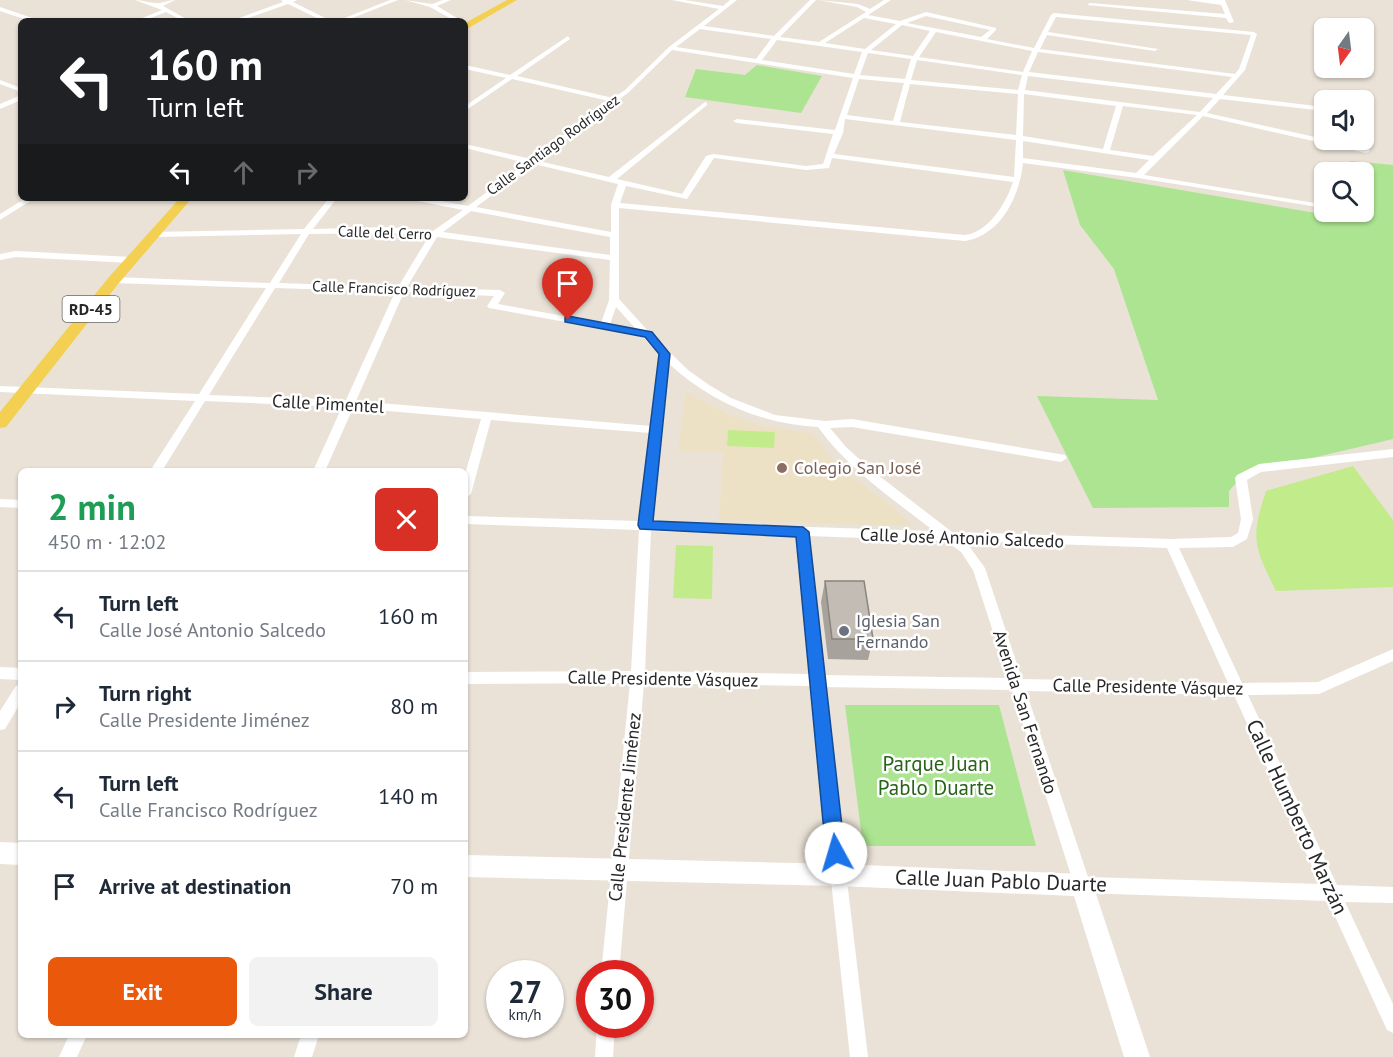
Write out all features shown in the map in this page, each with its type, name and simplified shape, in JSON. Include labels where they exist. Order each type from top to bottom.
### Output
[{"type":"main road","points":[[468,22],[508,1]]},
{"type":"main road","name":"RD-45","points":[[0,423],[114,280],[183,201]]},
{"type":"street","points":[[138,0],[158,6],[182,18]]},
{"type":"street","points":[[158,6],[172,0]]},
{"type":"street","points":[[408,0],[432,6],[453,18]]},
{"type":"street","points":[[432,6],[448,0]]},
{"type":"street","points":[[675,0],[724,8]]},
{"type":"street","name":"Calle Santiago Rodríguez","points":[[320,468],[400,291],[435,234],[644,77],[671,48],[734,0]]},
{"type":"street","points":[[757,62],[774,39],[813,0]]},
{"type":"street","points":[[821,0],[858,6],[868,14],[901,24],[1036,50],[1236,76]]},
{"type":"street","points":[[820,44],[888,0]]},
{"type":"street","points":[[1190,0],[1223,1],[1235,32]]},
{"type":"street","points":[[242,18],[289,1],[322,18]]},
{"type":"street","points":[[348,18],[390,1]]},
{"type":"street","points":[[1091,18],[1090,2],[1229,16]]},
{"type":"street","points":[[0,9],[27,18]]},
{"type":"street","points":[[146,18],[167,10]]},
{"type":"street","points":[[468,147],[684,197],[713,156],[819,169],[826,166],[831,156],[865,52],[901,24],[929,14],[994,29],[981,39]]},
{"type":"street","points":[[615,205],[965,238],[977,237],[1007,209],[1018,180],[1021,92],[1036,50],[1055,15],[1254,34],[1242,70],[1202,114],[1138,176]]},
{"type":"street","points":[[700,27],[1026,74],[1314,108]]},
{"type":"street","points":[[896,122],[914,59],[934,30]]},
{"type":"street","points":[[1046,33],[1155,49]]},
{"type":"street","points":[[468,108],[568,38]]},
{"type":"street","points":[[671,48],[858,77],[1021,92],[1202,114],[1366,151]]},
{"type":"street","points":[[468,68],[614,100]]},
{"type":"street","points":[[0,82],[18,89]]},
{"type":"street","points":[[0,107],[18,98]]},
{"type":"street","points":[[612,179],[705,104]]},
{"type":"street","points":[[1106,152],[1120,104]]},
{"type":"street","points":[[844,117],[1019,138],[1155,159]]},
{"type":"street","points":[[737,121],[839,133]]},
{"type":"street","points":[[831,156],[1018,180]]},
{"type":"street","points":[[1020,160],[1138,176],[1314,205]]},
{"type":"street","points":[[605,325],[614,300],[615,205],[623,182]]},
{"type":"street","points":[[0,218],[26,201]]},
{"type":"street","points":[[158,468],[272,284],[306,232],[331,201]]},
{"type":"street","points":[[426,201],[466,210],[615,235]]},
{"type":"street","name":"Calle del Cerro","points":[[155,234],[389,231],[435,234],[614,258]]},
{"type":"street","points":[[0,257],[16,254],[131,260]]},
{"type":"street","name":"Calle Francisco Rodríguez","points":[[114,280],[500,293],[492,306],[648,334]]},
{"type":"street","points":[[614,300],[648,334],[664,354],[708,389],[752,413],[823,426],[852,423],[1062,458]]},
{"type":"street","points":[[618,328],[634,320]]},
{"type":"street","name":"Calle Presidente Jiménez","points":[[611,960],[638,676],[645,525],[664,354]]},
{"type":"street","name":"Calle Pimentel","points":[[0,389],[348,404],[656,430]]},
{"type":"street","points":[[468,483],[487,416]]},
{"type":"street","name":"Avenida San Fernando","points":[[823,426],[842,450],[964,549],[979,568],[1137,1057]]},
{"type":"street","name":"Calle José Antonio Salcedo","points":[[468,520],[949,538],[1171,544],[1233,542],[1243,536],[1247,519],[1241,478],[1259,468],[1393,453]]},
{"type":"street","points":[[0,503],[18,504]]},
{"type":"street","points":[[803,532],[816,681],[859,1057]]},
{"type":"street","name":"Calle Humberto Marzán","points":[[1171,544],[1393,1024]]},
{"type":"street","name":"Calle Presidente Vásquez","points":[[468,678],[638,676],[1238,689],[1319,688],[1393,656]]},
{"type":"street","points":[[0,674],[18,674]]},
{"type":"street","points":[[0,724],[18,695]]},
{"type":"street","points":[[0,854],[18,854]]},
{"type":"street","name":"Calle Juan Pablo Duarte","points":[[468,866],[838,875],[1393,895]]},
{"type":"street","points":[[68,1057],[77,1038]]},
{"type":"street","points":[[303,1057],[309,1038]]},
{"type":"street","points":[[603,1057],[605,1038]]},
{"type":"shaded area","name":"Colegio San José","points":[[686,392],[733,416],[763,426],[814,434],[829,456],[854,479],[883,499],[914,526],[719,520],[723,452],[678,451]]},
{"type":"green space","points":[[757,65],[822,76],[801,113],[685,97],[696,69],[745,75]]},
{"type":"green space","points":[[1374,163],[1393,165],[1393,439],[1244,474],[1229,491],[1229,507],[1093,508],[1037,396],[1158,400],[1114,269],[1080,225],[1063,170],[1314,213],[1314,222],[1374,222]]},
{"type":"green space","points":[[728,430],[775,432],[774,448],[727,446]]},
{"type":"green space","points":[[1353,466],[1393,520],[1393,587],[1276,591],[1259,552],[1256,532],[1266,491]]},
{"type":"green space","points":[[676,545],[713,546],[712,599],[673,598]]},
{"type":"green space","name":"Parque Juan Pablo Duarte","points":[[845,705],[999,705],[1036,846],[863,846]]},
{"type":"building","points":[[825,581],[864,581],[873,639],[832,639]]},
{"type":"place","name":"Colegio San José","points":[[782,468]]},
{"type":"place","name":"Iglesia San Fernando","points":[[844,631]]},
{"type":"route","points":[[568,320],[648,334],[664,354],[645,525],[803,532],[816,681],[836,853]]}]
